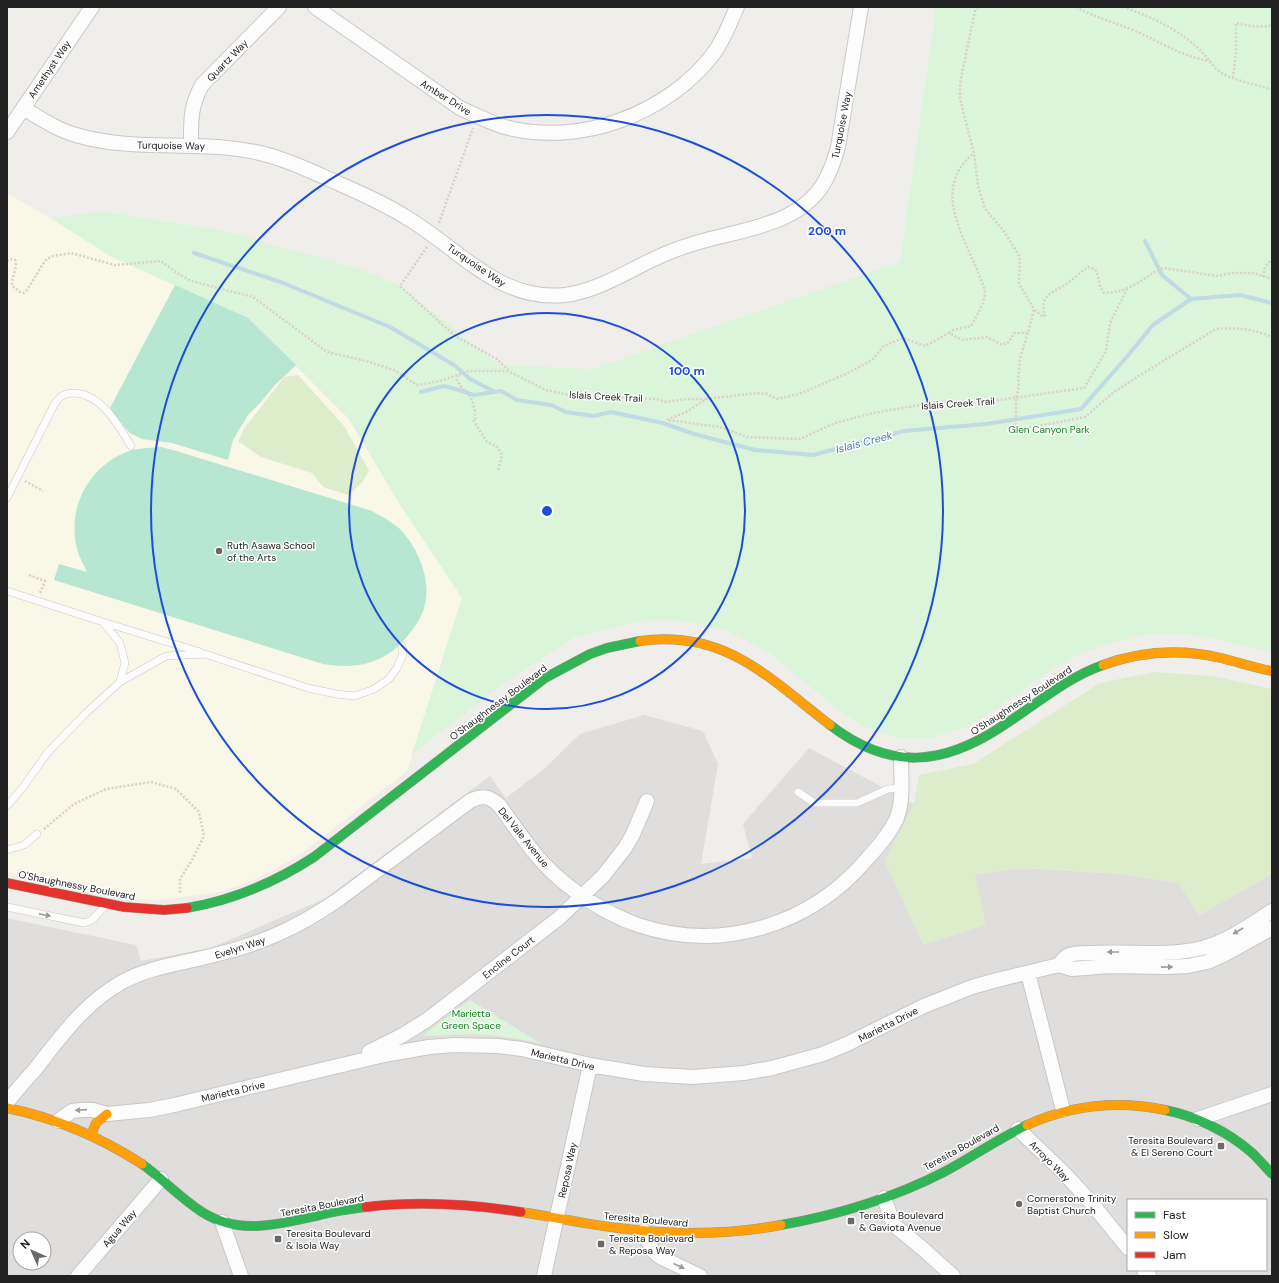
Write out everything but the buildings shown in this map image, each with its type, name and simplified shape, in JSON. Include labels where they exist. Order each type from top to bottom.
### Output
[{"type":"main road","name":"O'Shaughnessy Boulevard","points":[[7,883],[107,904],[140,909],[187,908],[222,901],[255,890],[271,883],[314,857],[544,678],[593,653],[633,642],[661,640],[690,642],[703,644],[729,652],[764,672],[852,741],[875,751],[901,757],[933,757],[949,754],[965,748],[987,737],[1072,678],[1099,666],[1125,658],[1166,652],[1194,654],[1222,658],[1250,667],[1272,671]]},
{"type":"main road","name":"Teresita Boulevard","points":[[7,1108],[47,1117],[91,1135],[127,1154],[161,1179],[191,1205],[206,1215],[222,1222],[239,1226],[275,1225],[334,1212],[367,1207],[400,1204],[431,1204],[495,1208],[539,1214],[595,1226],[644,1231],[690,1234],[749,1230],[808,1220],[861,1206],[884,1198],[944,1172],[1018,1129],[1063,1110],[1090,1105],[1146,1105],[1173,1111],[1198,1119],[1232,1138],[1250,1151],[1272,1174]]},
{"type":"main road","points":[[91,1135],[94,1125],[99,1118],[106,1114]]},
{"type":"street","name":"Amethyst Way","points":[[7,132],[92,7]]},
{"type":"street","name":"Quartz Way","points":[[191,146],[192,109],[202,84],[279,7]]},
{"type":"street","name":"Amber Drive","points":[[315,7],[460,108],[478,117],[506,127],[549,132],[573,131],[619,121],[641,111],[683,84],[701,69],[714,52],[726,32],[737,7]]},
{"type":"street","name":"Turquoise Way","points":[[23,108],[57,128],[74,135],[91,139],[127,144],[233,148],[253,151],[291,162],[374,200],[411,220],[498,281],[514,289],[529,294],[547,296],[568,294],[613,279],[676,250],[769,224],[800,209],[815,196],[825,182],[833,165],[838,147],[860,7]]},
{"type":"street","name":"Del Vale Avenue","points":[[486,797],[499,805],[545,865],[556,876],[582,896],[613,914],[638,925],[660,931],[683,934],[732,934],[755,930],[777,923],[800,913],[843,885],[876,849],[896,820],[900,808],[901,757]]},
{"type":"street","name":"Evelyn Way","points":[[7,1102],[76,1019],[90,1004],[107,991],[124,981],[141,974],[243,948],[293,928],[339,899],[470,801],[477,797],[486,797]]},
{"type":"street","name":"Encline Court","points":[[327,1068],[377,1049],[427,1020],[559,918],[603,876],[625,848],[639,822],[647,801]]},
{"type":"street","name":"Marietta Drive","points":[[1059,965],[1068,956],[1080,954],[1109,952],[1168,954],[1203,948],[1220,942],[1272,911]]},
{"type":"street","name":"Marietta Drive","points":[[58,1121],[72,1111],[93,1110],[106,1114],[149,1110],[406,1050],[454,1045],[498,1046],[522,1049],[590,1065],[644,1074],[692,1077],[744,1073],[805,1060],[847,1044],[924,1006],[972,987],[1059,965],[1072,969],[1110,966],[1188,966],[1207,962],[1225,954],[1272,928]]},
{"type":"street","points":[[1028,972],[1063,1110]]},
{"type":"street","name":"Reposa Way","points":[[544,1276],[590,1065]]},
{"type":"street","points":[[1198,1119],[1272,1094]]},
{"type":"street","name":"Arroyo Way","points":[[1018,1129],[1088,1199],[1127,1247]]},
{"type":"street","name":"Agua Way","points":[[78,1276],[161,1179]]},
{"type":"street","points":[[884,1198],[894,1225],[953,1276]]},
{"type":"street","points":[[222,1222],[241,1276]]},
{"type":"street","points":[[644,1231],[652,1250],[660,1257],[700,1276]]},
{"type":"lane","points":[[7,498],[54,405],[59,397],[67,393],[77,393],[88,396],[99,404],[114,420],[131,446]]},
{"type":"lane","points":[[7,591],[308,688],[336,694],[354,696],[372,690],[388,680],[397,668],[403,654],[402,646]]},
{"type":"lane","points":[[103,622],[120,643],[126,663],[120,682]]},
{"type":"lane","points":[[7,806],[24,786],[48,752],[86,713],[120,682],[166,656],[205,654]]},
{"type":"lane","points":[[798,792],[814,803],[858,804],[888,789],[901,788]]},
{"type":"lane","points":[[7,850],[24,845],[37,834]]},
{"type":"lane","points":[[7,907],[84,923],[92,920],[107,904]]},
{"type":"path","points":[[978,7],[975,11],[960,83],[960,99],[974,153],[978,186],[985,210],[1003,230],[1020,256],[1019,284],[1034,309],[1043,317],[1045,315],[1043,310],[1045,300],[1050,292],[1066,284],[1088,267],[1095,269],[1100,287],[1104,293],[1113,293],[1126,289],[1143,280],[1156,270],[1164,268],[1217,276],[1231,273],[1254,273],[1272,279]]},
{"type":"path","points":[[1076,7],[1090,15],[1131,30],[1177,51],[1202,60],[1210,61]]},
{"type":"path","points":[[1123,7],[1150,17],[1178,31],[1201,51],[1220,72],[1233,78],[1272,90]]},
{"type":"path","points":[[1233,78],[1236,53],[1236,23],[1265,27],[1272,25]]},
{"type":"path","points":[[478,117],[435,236],[400,286],[455,336],[497,359],[508,371]]},
{"type":"path","points":[[706,399],[757,392],[767,394],[777,399],[799,394],[846,374],[872,360],[884,346],[903,338],[924,346],[953,330],[971,326],[981,310],[985,291],[978,269],[967,248],[952,201],[953,185],[958,171],[964,162],[974,153]]},
{"type":"path","name":"Islais Creek Trail","points":[[7,261],[10,259],[15,260],[16,268],[12,286],[24,293],[47,258],[53,256],[71,253],[115,265],[161,261],[191,280],[253,297],[327,352],[366,361],[394,370],[417,385],[440,381],[469,371],[508,371],[546,390],[570,395],[591,396],[607,394],[626,398],[652,398],[666,402],[686,399],[706,399]]},
{"type":"path","points":[[1263,277],[1265,267],[1272,259]]},
{"type":"path","name":"Islais Creek Trail","points":[[706,399],[688,411],[668,420],[720,427],[747,437],[800,439],[835,423],[873,413],[937,402],[992,401],[1084,388],[1106,351],[1110,323],[1126,289]]},
{"type":"path","points":[[1034,309],[1020,358],[1019,386],[1015,412],[1016,430],[1085,417],[1114,392],[1216,329],[1229,328],[1257,330],[1272,337]]},
{"type":"path","points":[[949,333],[962,340],[987,337],[1002,345],[1008,342],[1014,333],[1028,333]]},
{"type":"path","points":[[459,374],[457,380],[471,398],[475,411],[475,419],[473,420],[487,442],[496,446],[500,451],[502,456],[498,470]]},
{"type":"path","points":[[17,477],[44,491]]},
{"type":"path","points":[[29,575],[45,582],[36,601]]},
{"type":"path","points":[[37,834],[74,804],[106,789],[151,782],[176,789],[199,812],[204,836],[192,860],[180,878],[180,894]]},
{"type":"shaded area","name":"Ruth Asawa School of the Arts","points":[[7,193],[52,219],[112,257],[248,318],[349,419],[399,503],[462,598],[407,771],[297,857],[252,881],[220,892],[159,900],[125,898],[87,891],[7,872]]},
{"type":"shaded area","points":[[644,715],[703,731],[718,764],[701,864],[752,858],[743,824],[809,748],[914,804],[885,862],[975,874],[1022,868],[1121,874],[1179,883],[1199,915],[1272,874],[1272,1276],[7,1276],[7,918],[136,945],[141,961],[211,948],[326,898],[490,776],[506,798],[545,768],[580,734]]},
{"type":"shaded area","points":[[1049,1137],[1106,1161],[1107,1158],[1163,1187],[1147,1199],[1127,1199],[1127,1215],[1118,1221],[1094,1192],[1051,1149]]},
{"type":"green space","name":"Glen Canyon Park","points":[[936,7],[1272,7],[1272,652],[1212,638],[1181,634],[1154,634],[1131,637],[1084,652],[1058,665],[982,718],[964,728],[926,739],[911,739],[897,738],[865,727],[839,710],[769,653],[723,629],[696,623],[668,620],[642,621],[575,637],[508,680],[412,754],[462,598],[399,503],[349,419],[248,318],[112,257],[52,219],[98,211],[215,229],[357,268],[400,286],[500,365],[592,369],[900,262]]},
{"type":"green space","points":[[175,285],[248,318],[296,365],[275,385],[248,415],[233,440],[228,460],[172,443],[142,439],[130,433],[110,408]]},
{"type":"green space","points":[[298,375],[344,426],[369,470],[363,481],[349,495],[323,487],[312,473],[261,457],[238,441],[244,429],[284,377]]},
{"type":"green space","points":[[161,447],[372,511],[394,524],[400,529],[414,547],[426,581],[425,605],[421,616],[409,634],[391,652],[381,658],[360,665],[336,666],[323,664],[54,580],[59,564],[87,572],[77,549],[75,520],[83,492],[90,480],[111,460],[128,451]]},
{"type":"green space","points":[[1154,672],[1213,676],[1272,689],[1272,874],[1199,915],[1178,883],[1121,874],[1022,868],[975,874],[986,925],[923,945],[885,862],[914,804],[919,775],[973,764],[1100,683]]},
{"type":"green space","name":"Marietta Green Space","points":[[470,1000],[540,1043],[478,1034],[422,1036]]},
{"type":"waterway","points":[[1145,241],[1162,275],[1191,299]]},
{"type":"waterway","points":[[194,253],[283,283],[390,327],[454,365],[470,379],[493,391]]},
{"type":"waterway","name":"Islais Creek","points":[[421,392],[444,386],[474,395],[501,391],[517,400],[551,405],[566,412],[594,416],[611,412],[663,423],[694,434],[755,450],[813,455],[904,431],[986,424],[1081,409],[1153,325],[1191,299],[1240,295],[1272,303]]},
{"type":"traffic: fast","points":[[187,908],[204,905],[237,895],[284,875],[314,857],[545,678],[590,654],[607,648],[640,641]]},
{"type":"traffic: fast","points":[[830,725],[852,740],[874,750],[895,756],[917,758],[938,755],[960,749],[981,739],[1064,684],[1089,670],[1103,665]]},
{"type":"traffic: fast","points":[[1165,1110],[1199,1120],[1232,1137],[1251,1152],[1272,1174]]},
{"type":"traffic: fast","points":[[781,1225],[844,1211],[905,1190],[944,1172],[1027,1125]]},
{"type":"traffic: fast","points":[[142,1164],[186,1201],[202,1212],[231,1224],[260,1226],[290,1222],[337,1211],[366,1207]]},
{"type":"traffic: slow","points":[[640,641],[670,639],[697,642],[721,650],[744,661],[787,690],[830,725]]},
{"type":"traffic: slow","points":[[1103,665],[1117,660],[1147,654],[1191,653],[1221,658],[1272,671]]},
{"type":"traffic: slow","points":[[1027,1125],[1060,1113],[1094,1106],[1129,1105],[1165,1110]]},
{"type":"traffic: slow","points":[[7,1108],[43,1117],[94,1137],[142,1164]]},
{"type":"traffic: slow","points":[[91,1135],[96,1123],[107,1114]]},
{"type":"traffic: slow","points":[[521,1212],[606,1226],[659,1232],[700,1233],[741,1231],[781,1225]]},
{"type":"traffic: jam","points":[[7,883],[124,907],[164,910],[187,908]]},
{"type":"traffic: jam","points":[[366,1207],[405,1204],[444,1204],[521,1212]]},
{"type":"place","name":"Ruth Asawa School of the Arts","points":[[219,551]]},
{"type":"place","name":"Teresita Boulevard & El Sereno Court","points":[[1221,1146]]},
{"type":"place","name":"Cornerstone Trinity Baptist Church","points":[[1019,1204]]},
{"type":"place","name":"Teresita Boulevard & Gaviota Avenue","points":[[851,1221]]},
{"type":"place","name":"Teresita Boulevard & Isola Way","points":[[278,1239]]},
{"type":"place","name":"Teresita Boulevard & Reposa Way","points":[[601,1244]]}]
